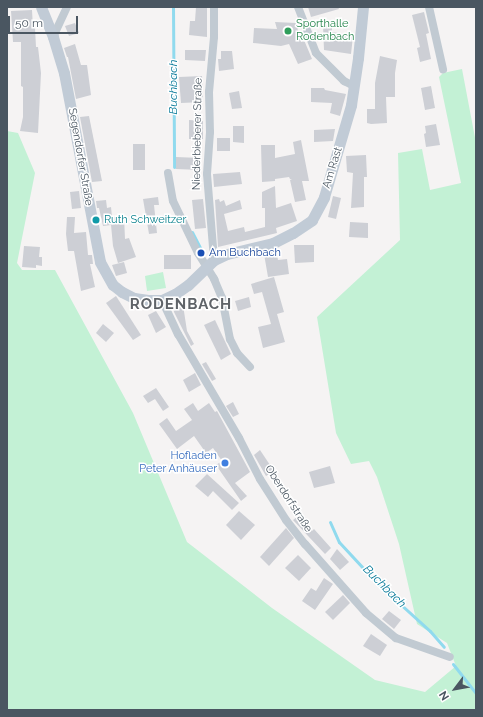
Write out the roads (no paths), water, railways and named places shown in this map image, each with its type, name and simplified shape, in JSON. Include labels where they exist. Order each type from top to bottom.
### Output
[{"type":"street","name":"Segendorfer Straße","points":[[41,7],[53,37],[64,73],[100,262],[113,285],[122,292],[134,298],[162,300]]},
{"type":"street","points":[[53,37],[67,7]]},
{"type":"street","name":"Niederbieberer Straße","points":[[210,264],[206,174],[210,132],[209,92],[214,37],[214,7]]},
{"type":"street","points":[[298,7],[316,53],[344,81],[354,86]]},
{"type":"street","name":"Am Rast","points":[[210,264],[227,254],[273,243],[293,233],[312,220],[324,197],[351,105],[362,7]]},
{"type":"street","points":[[429,7],[442,69]]},
{"type":"street","points":[[168,173],[173,201],[210,264],[214,279],[222,298],[230,339],[237,353],[250,367]]},
{"type":"street","points":[[162,300],[188,285],[210,264]]},
{"type":"street","name":"Oberdorfstraße","points":[[162,300],[178,334],[239,438],[260,479],[286,520],[305,544],[366,613],[396,638],[450,657]]},
{"type":"waterway","name":"Buchbach","points":[[173,7],[174,167]]},
{"type":"waterway","name":"Buchbach","points":[[192,232],[200,248]]},
{"type":"waterway","name":"Buchbach","points":[[330,522],[339,542],[376,582],[430,631],[444,647]]},
{"type":"waterway","name":"Buchbach","points":[[453,664],[476,693]]},
{"type":"place","name":"Sporthalle Rodenbach","points":[[288,31]]},
{"type":"place","name":"Ruth Schweitzer","points":[[96,220]]},
{"type":"place","name":"Am Buchbach","points":[[201,253]]},
{"type":"place","name":"Hofladen Peter Anhäuser","points":[[225,463]]},
{"type":"district","name":"RODENBACH","points":[[181,305]]}]
